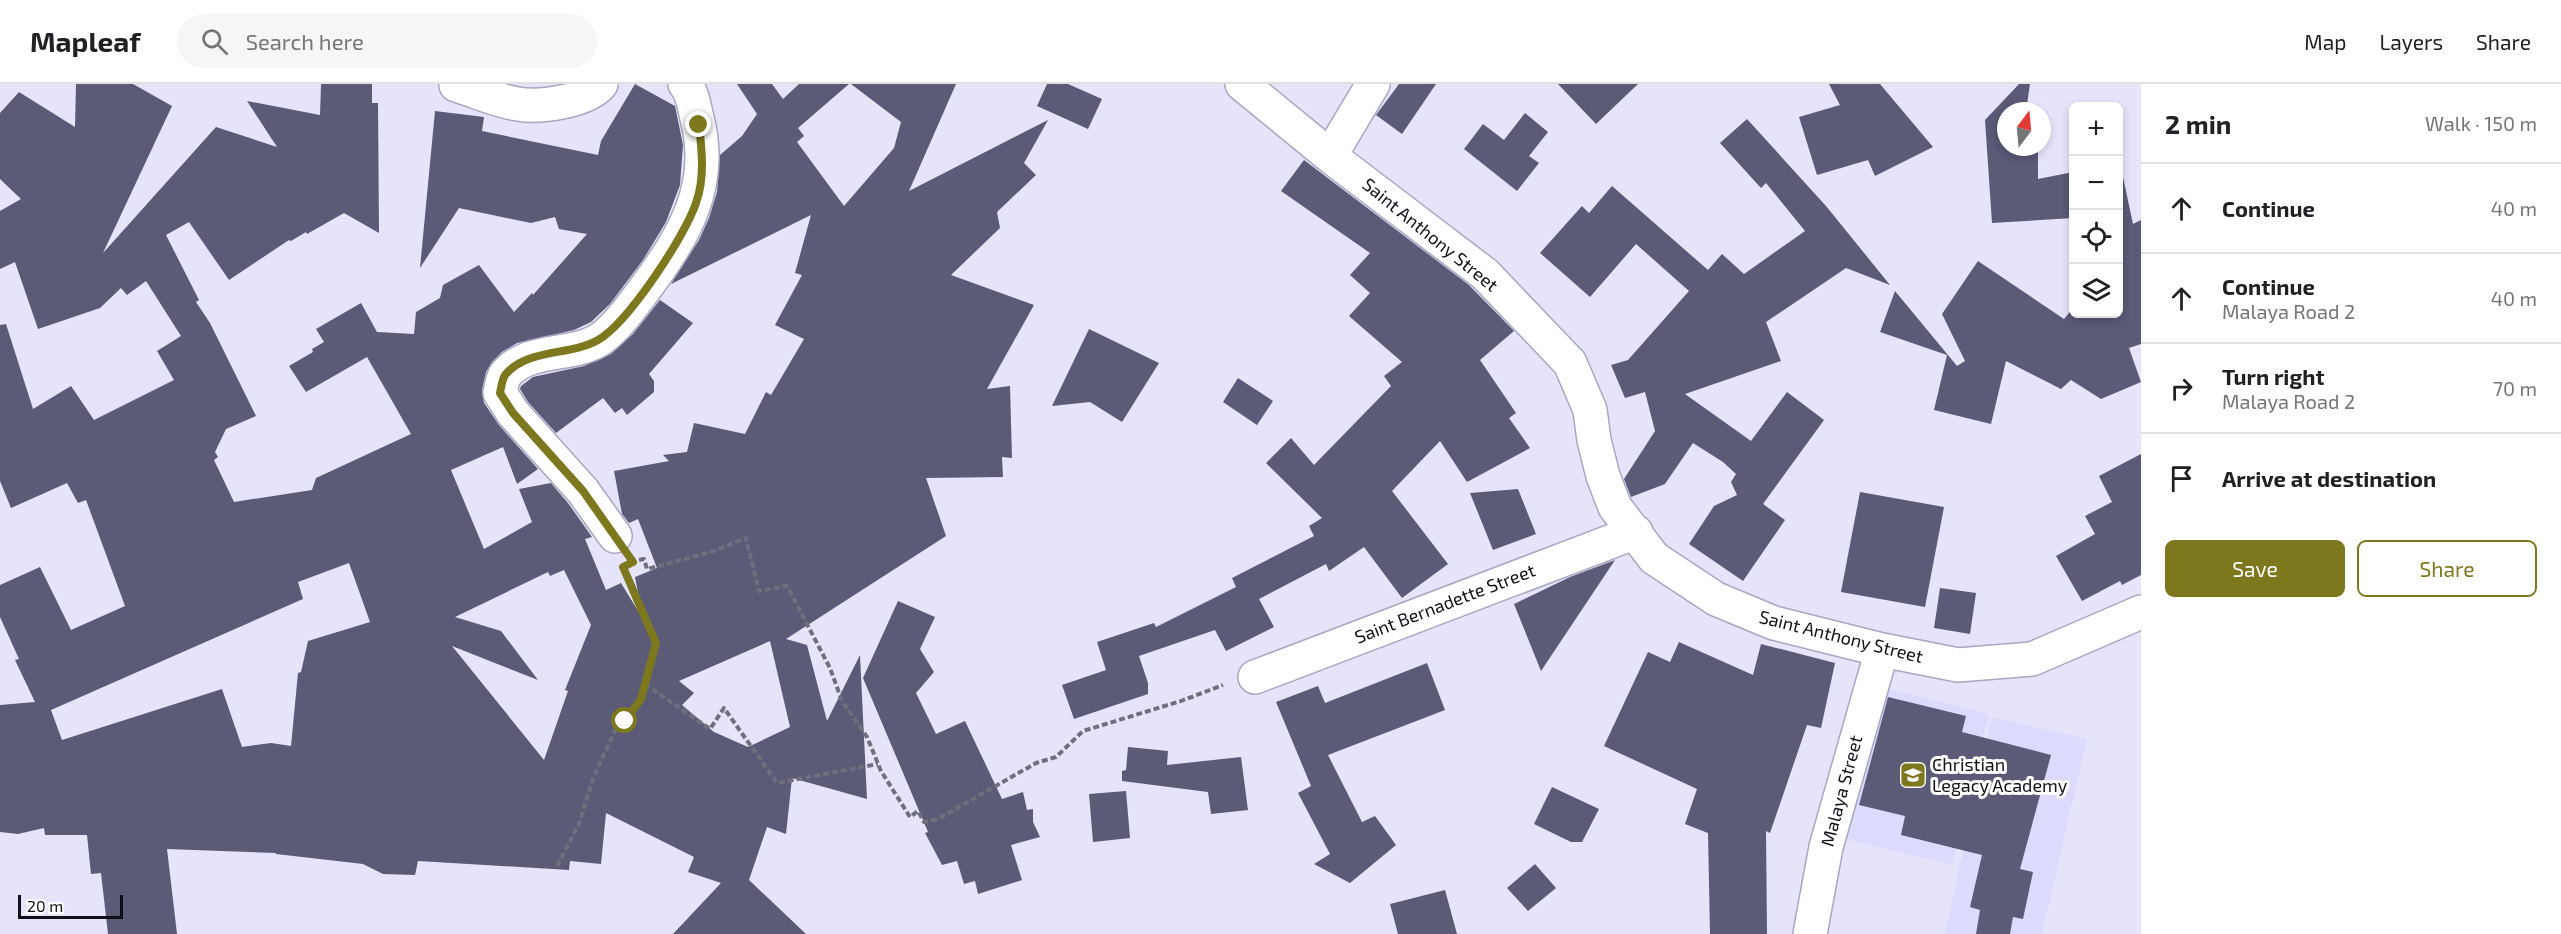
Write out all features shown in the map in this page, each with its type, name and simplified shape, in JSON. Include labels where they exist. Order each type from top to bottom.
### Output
[{"type":"street","points":[[456,85],[519,105],[571,101],[598,88],[601,84]]},
{"type":"street","points":[[615,536],[583,491],[513,413],[500,393],[505,376],[518,365],[536,356],[579,349],[600,339],[620,322],[666,260],[697,202],[703,160],[699,125],[689,89],[685,84]]},
{"type":"street","name":"Saint Anthony Street","points":[[1242,84],[1330,156],[1485,274],[1570,363],[1590,410],[1594,440],[1615,507],[1654,558],[1716,599],[1774,623],[1882,650],[1958,665],[2032,659],[2141,612]]},
{"type":"street","points":[[1330,156],[1373,84]]},
{"type":"street","name":"Saint Bernadette Street","points":[[1255,677],[1636,532]]},
{"type":"street","name":"Malaya Street","points":[[1810,934],[1826,847],[1882,650]]},
{"type":"path","points":[[557,866],[579,824],[594,776],[617,726],[630,717],[641,699],[656,643],[623,567],[644,559],[647,569],[711,552],[746,538],[759,591],[787,586],[830,668],[842,701],[867,737],[878,764],[910,817],[918,811],[924,822],[938,819],[1036,763],[1056,757],[1083,731],[1255,677]]},
{"type":"path","points":[[645,684],[710,729],[724,708],[777,783],[878,764]]},
{"type":"shaded area","name":"Christian Legacy Academy","points":[[1874,685],[1989,714],[1952,865],[1837,837]]},
{"type":"shaded area","points":[[1992,717],[2087,739],[2042,934],[1945,934]]},
{"type":"building","points":[[76,84],[133,84],[172,106],[103,253],[216,127],[277,147],[247,101],[320,115],[321,84],[372,84],[372,103],[378,103],[379,233],[344,213],[307,234],[306,232],[289,240],[229,280],[189,222],[166,235],[199,300],[196,302],[210,323],[256,416],[226,429],[215,452],[218,457],[214,460],[234,502],[312,490],[316,478],[411,434],[367,357],[306,392],[289,366],[313,352],[312,349],[324,342],[316,329],[361,303],[377,332],[414,334],[416,312],[440,298],[443,285],[479,265],[514,312],[532,293],[533,295],[587,234],[559,229],[555,217],[531,223],[459,208],[420,268],[435,111],[484,117],[482,131],[598,155],[601,141],[635,84],[675,106],[683,145],[680,185],[666,222],[643,260],[610,304],[591,322],[574,330],[517,343],[502,352],[486,372],[482,390],[484,403],[499,425],[538,469],[517,484],[503,447],[451,470],[484,549],[532,522],[519,489],[551,483],[592,537],[585,539],[606,590],[621,583],[643,619],[635,577],[657,568],[638,519],[629,523],[622,514],[614,471],[669,461],[663,455],[687,452],[694,423],[745,434],[766,392],[771,395],[804,339],[775,325],[802,275],[795,273],[811,215],[671,284],[699,240],[709,218],[717,192],[720,155],[742,136],[757,114],[737,84],[772,84],[783,99],[799,84],[849,84],[798,128],[804,136],[797,142],[844,206],[894,148],[901,122],[851,84],[956,84],[909,191],[1048,120],[1024,163],[1036,175],[997,212],[1000,228],[951,275],[1034,305],[987,389],[1010,386],[1012,458],[1002,457],[1003,477],[926,478],[946,536],[786,639],[807,645],[827,721],[860,655],[867,799],[792,778],[786,834],[767,827],[749,880],[806,934],[673,934],[721,883],[688,872],[694,857],[606,813],[601,864],[570,861],[569,870],[418,861],[415,875],[383,874],[363,864],[276,853],[167,849],[177,934],[108,934],[101,873],[91,874],[87,835],[45,835],[44,828],[18,834],[0,832],[0,705],[35,702],[15,660],[19,659],[0,617],[0,585],[40,567],[71,630],[125,606],[86,500],[78,503],[67,483],[11,508],[0,481],[0,325],[6,324],[33,409],[71,386],[94,420],[174,380],[157,351],[181,336],[146,281],[127,295],[121,288],[100,308],[38,329],[15,262],[0,269],[0,211],[21,199],[0,179],[0,113],[19,92],[75,127]],"holes":[[[349,563],[370,622],[308,641],[301,672],[298,673],[291,746],[271,743],[242,747],[222,689],[62,740],[51,710],[303,599],[298,582]],[[564,570],[591,625],[565,690],[568,691],[544,760],[452,646],[538,680],[501,631],[455,617],[548,572],[550,576]],[[770,641],[790,727],[748,747],[714,732],[682,705],[694,693],[679,681]]]},
{"type":"building","points":[[1047,84],[1068,84],[1102,99],[1088,129],[1037,106]]},
{"type":"building","points":[[1399,84],[1436,84],[1402,134],[1376,115]]},
{"type":"building","points":[[1558,84],[1638,84],[1596,124]]},
{"type":"building","points":[[1829,84],[1880,84],[1933,147],[1875,176],[1868,160],[1817,175],[1799,117],[1840,105]]},
{"type":"building","points":[[2019,84],[2030,84],[2027,102],[2002,102]]},
{"type":"building","points":[[1997,107],[1997,156],[2038,156],[2038,179],[2069,173],[2069,218],[1992,223],[1985,120]]},
{"type":"building","points":[[1525,113],[1548,132],[1529,156],[1539,163],[1517,191],[1464,149],[1483,124],[1504,140]]},
{"type":"building","points":[[1747,119],[1826,206],[1890,285],[1846,268],[1766,322],[1781,361],[1685,394],[1751,441],[1787,392],[1824,420],[1763,504],[1785,520],[1743,581],[1689,544],[1714,506],[1737,495],[1731,482],[1736,474],[1723,462],[1693,443],[1665,484],[1631,497],[1624,479],[1655,431],[1645,392],[1625,398],[1611,365],[1628,360],[1689,291],[1636,244],[1590,297],[1540,253],[1582,206],[1589,213],[1612,186],[1708,270],[1722,254],[1744,274],[1805,231],[1766,183],[1761,188],[1720,143]]},
{"type":"building","points":[[1304,160],[1469,285],[1514,331],[1480,360],[1516,413],[1509,418],[1530,448],[1467,482],[1440,441],[1392,491],[1448,564],[1402,598],[1364,547],[1329,571],[1326,564],[1259,599],[1274,627],[1226,651],[1215,630],[1139,656],[1148,683],[1148,694],[1074,719],[1062,685],[1106,670],[1097,642],[1154,623],[1156,627],[1236,587],[1232,578],[1314,536],[1309,526],[1322,518],[1266,463],[1291,438],[1314,465],[1391,386],[1384,376],[1402,362],[1349,316],[1370,293],[1350,275],[1370,253],[1281,191]]},
{"type":"building","points":[[2123,177],[2133,224],[2141,220],[2141,344],[2129,348],[2141,382],[2101,399],[2071,380],[2061,389],[2006,361],[1991,424],[1934,410],[1947,355],[1880,332],[1895,291],[1957,366],[1965,361],[1942,314],[1978,261],[2064,319],[2069,313],[2069,318],[2123,318]]},
{"type":"building","points":[[660,300],[693,323],[649,374],[654,381],[654,392],[627,415],[622,408],[615,413],[603,398],[556,433],[528,402],[520,389],[521,386],[533,377],[584,366],[611,354],[633,334]]},
{"type":"building","points":[[1089,329],[1159,363],[1122,422],[1090,402],[1052,406]]},
{"type":"building","points":[[1238,378],[1273,401],[1257,425],[1223,402]]},
{"type":"building","points":[[2141,454],[2141,575],[2122,585],[2120,581],[2082,601],[2056,556],[2095,534],[2085,516],[2112,502],[2099,476]]},
{"type":"building","points":[[1518,489],[1536,534],[1493,550],[1470,493]]},
{"type":"building","points":[[1860,492],[1944,507],[1925,607],[1841,592]]},
{"type":"building","points":[[1615,560],[1541,671],[1514,604],[1570,577]]},
{"type":"building","points":[[1940,588],[1976,593],[1970,634],[1934,628]]},
{"type":"building","points":[[898,601],[935,617],[920,649],[934,672],[916,693],[936,734],[965,721],[1002,799],[1023,792],[1027,810],[1033,809],[1033,822],[1040,837],[1011,845],[1022,880],[978,894],[975,881],[964,884],[957,861],[942,865],[925,833],[928,832],[863,678]]},
{"type":"building","points":[[1679,642],[1753,675],[1761,644],[1835,663],[1821,728],[1807,725],[1770,833],[1766,831],[1767,934],[1710,934],[1708,833],[1685,824],[1697,789],[1604,746],[1648,652],[1670,662]]},
{"type":"building","points":[[1427,663],[1445,710],[1328,755],[1362,822],[1375,816],[1396,845],[1350,883],[1314,864],[1330,854],[1298,793],[1311,786],[1276,702],[1318,686],[1325,703]]},
{"type":"building","points":[[1888,697],[1966,716],[1962,732],[2051,755],[2020,869],[2033,872],[2023,919],[2013,917],[2010,934],[1976,934],[1980,910],[1970,907],[1982,855],[1901,835],[1905,816],[1859,805]]},
{"type":"building","points":[[1128,747],[1168,751],[1167,765],[1241,757],[1248,810],[1211,814],[1208,792],[1122,781],[1122,771],[1126,770]]},
{"type":"building","points":[[1552,787],[1599,809],[1582,842],[1571,842],[1534,824]]},
{"type":"building","points":[[1126,791],[1130,838],[1093,842],[1089,794]]},
{"type":"building","points":[[1535,864],[1556,888],[1528,911],[1507,888]]},
{"type":"building","points":[[1445,890],[1457,934],[1398,934],[1390,904]]},
{"type":"place","name":"Christian Legacy Academy","points":[[1913,775]]},
{"type":"route","points":[[625,721],[641,699],[656,643],[635,590],[623,567],[633,562],[583,491],[513,413],[500,393],[505,376],[518,365],[536,356],[579,349],[600,339],[620,322],[666,260],[697,202],[703,160],[699,125]]}]
